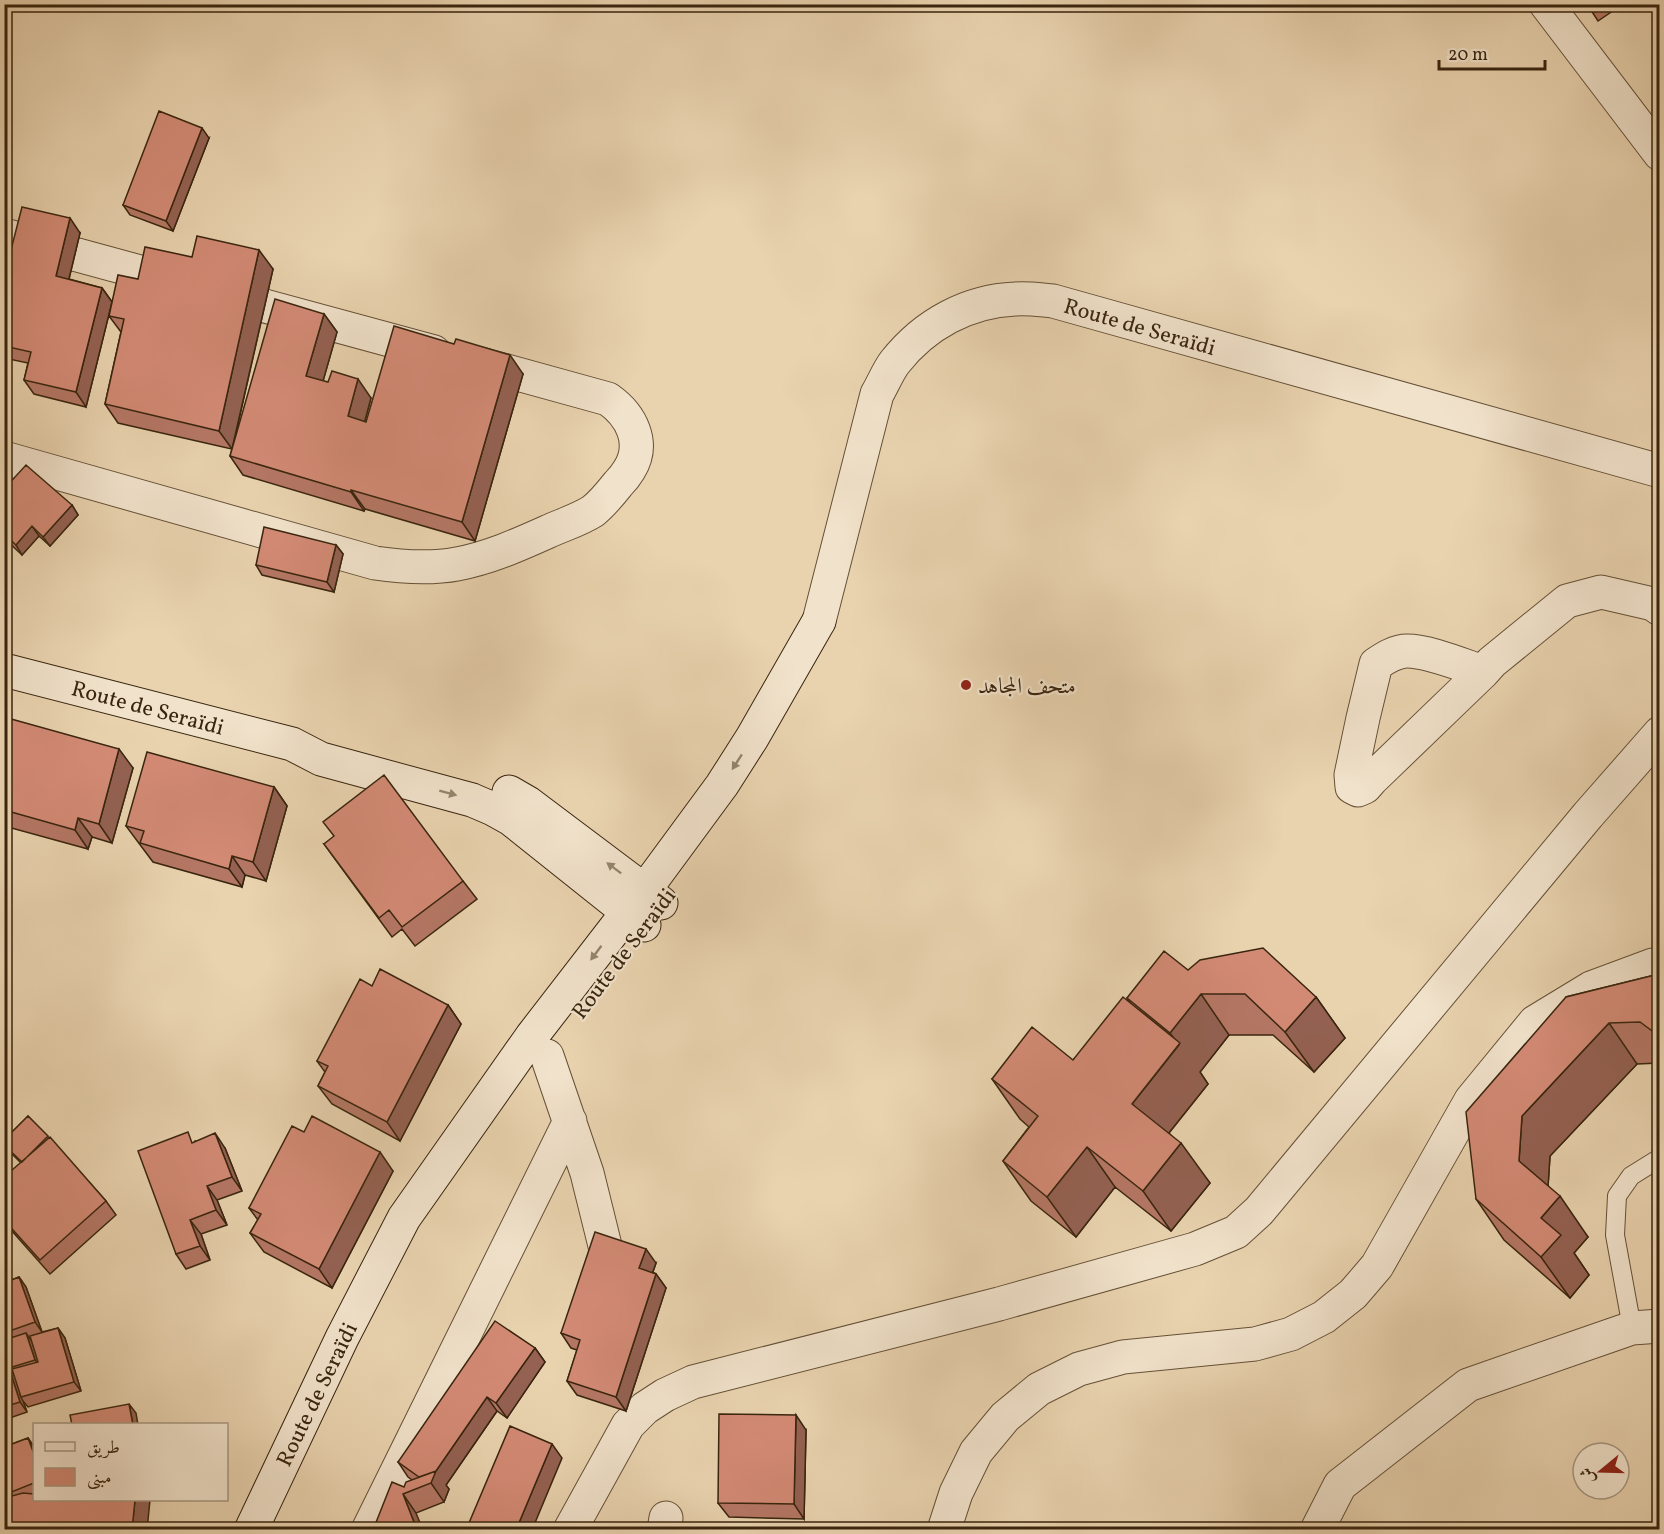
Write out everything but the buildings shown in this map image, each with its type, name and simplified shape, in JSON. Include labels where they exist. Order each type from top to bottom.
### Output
[{"type":"street","points":[[1546,4],[1659,154]]},
{"type":"street","points":[[4,235],[608,399],[620,407],[628,417],[634,430],[636,443],[635,456],[630,469],[606,500],[592,511],[483,558],[427,567],[401,567],[358,559],[4,458]]},
{"type":"street","name":"Route de Seraïdi","points":[[251,1530],[342,1338],[400,1226],[416,1201],[532,1036],[739,798],[768,753],[791,705],[819,621],[877,394],[894,363],[918,336],[948,316],[981,303],[1017,298],[1053,302],[1659,471]]},
{"type":"street","points":[[1483,672],[1425,654],[1406,651],[1376,664],[1362,718],[1351,776],[1352,787],[1358,790],[1365,786],[1483,672],[1492,662],[1567,601],[1601,592],[1653,604],[1659,609]]},
{"type":"street","name":"Route de Seraïdi","points":[[4,670],[292,744],[336,745],[475,777],[494,784],[528,803],[644,908]]},
{"type":"street","points":[[570,1530],[628,1425],[645,1408],[665,1395],[693,1382],[999,1304],[1195,1249],[1236,1232],[1259,1211],[1588,815],[1659,733]]},
{"type":"street","name":"Route de Seraïdi","points":[[383,1259],[422,1221],[547,1056],[644,908]]},
{"type":"street","points":[[944,1530],[956,1492],[976,1452],[1005,1417],[1039,1389],[1079,1369],[1122,1357],[1264,1342],[1291,1334],[1324,1317],[1346,1300],[1377,1266],[1471,1100],[1535,1022],[1591,988],[1659,964]]},
{"type":"street","points":[[547,1056],[587,1173],[620,1307]]},
{"type":"street","points":[[368,1530],[570,1121]]},
{"type":"street","points":[[1317,1530],[1340,1485],[1468,1384],[1646,1327]]},
{"type":"street","points":[[637,1374],[645,1408]]},
{"type":"lane","points":[[1646,1327],[1615,1235],[1617,1196],[1631,1176],[1659,1158]]},
{"type":"place","name":"متحف المجاهد","points":[[966,685]]}]
